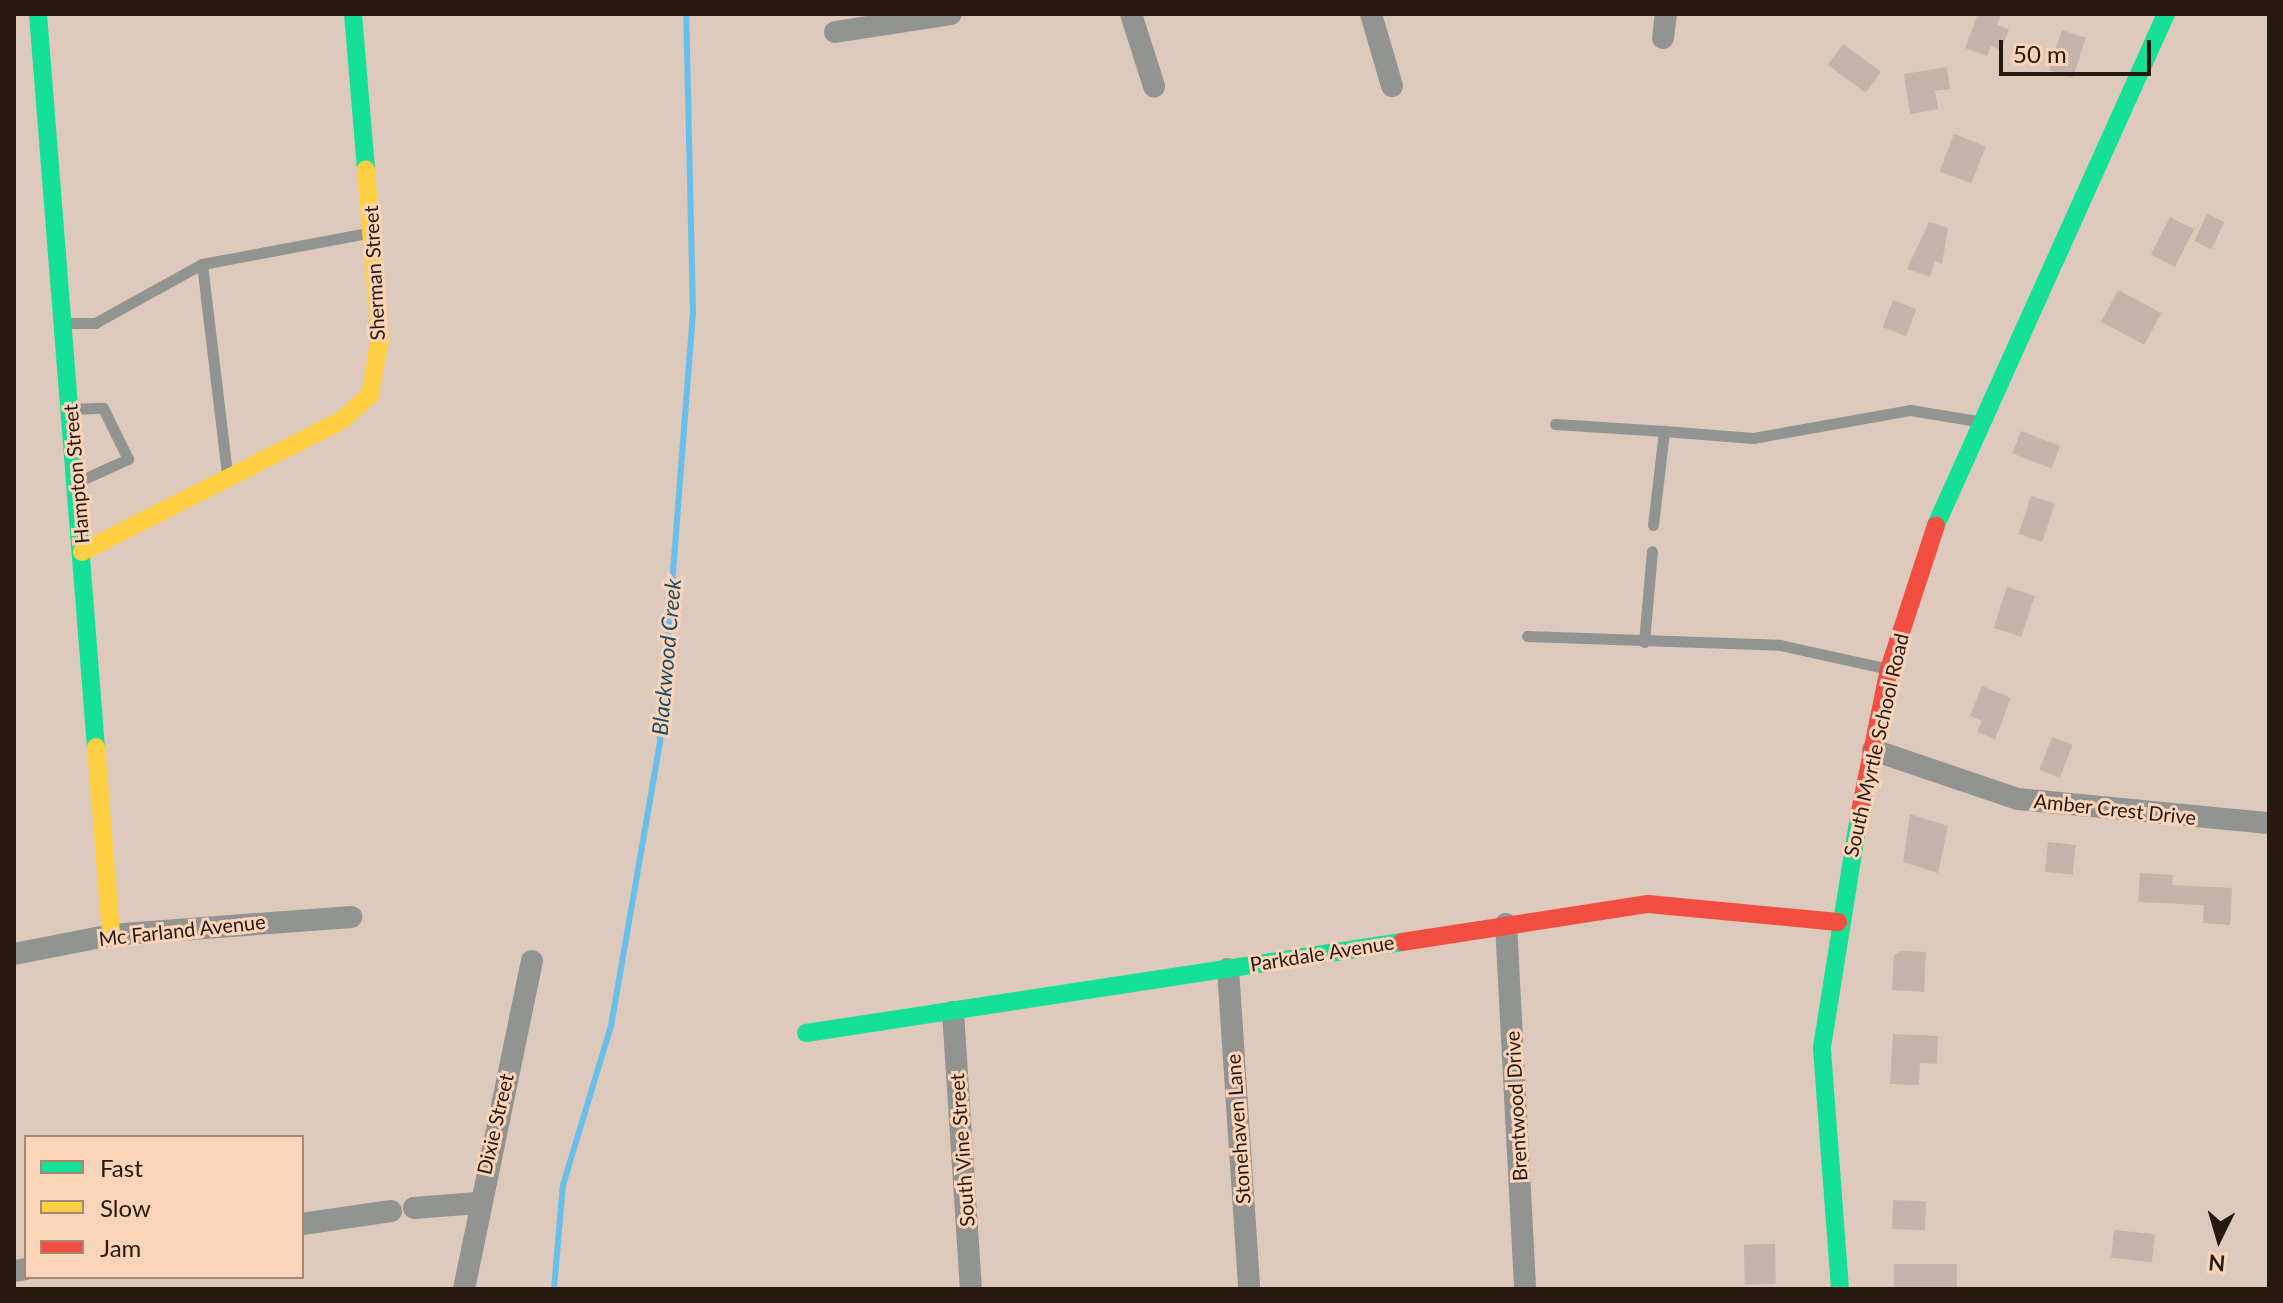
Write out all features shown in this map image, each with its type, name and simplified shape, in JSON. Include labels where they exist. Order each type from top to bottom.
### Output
[{"type":"street","name":"Hampton Street","points":[[38,14],[111,935]]},
{"type":"street","name":"Sherman Street","points":[[82,552],[342,420],[370,395],[380,338],[353,14]]},
{"type":"street","points":[[835,32],[951,14]]},
{"type":"street","points":[[1131,14],[1154,86]]},
{"type":"street","points":[[1371,14],[1392,86]]},
{"type":"street","points":[[1663,38],[1666,14]]},
{"type":"street","name":"South Myrtle School Road","points":[[1840,1289],[1822,1061],[1838,922],[1889,669],[1978,421],[2166,14]]},
{"type":"street","name":"Amber Crest Drive","points":[[1873,750],[2018,799],[2269,823]]},
{"type":"street","name":"Parkdale Avenue","points":[[806,1033],[1506,924],[1698,903],[1838,922]]},
{"type":"street","name":"Mc Farland Avenue","points":[[14,954],[111,935],[351,917]]},
{"type":"street","name":"Brentwood Drive","points":[[1506,924],[1525,1289]]},
{"type":"street","name":"Dixie Street","points":[[464,1289],[477,1203],[532,961]]},
{"type":"street","name":"Stonehaven Lane","points":[[1228,969],[1249,1289]]},
{"type":"street","name":"South Vine Street","points":[[953,1012],[971,1289]]},
{"type":"street","points":[[414,1208],[477,1203]]},
{"type":"street","points":[[304,1224],[391,1211]]},
{"type":"lane","points":[[63,323],[95,323],[202,264],[372,233]]},
{"type":"lane","points":[[202,264],[228,479]]},
{"type":"lane","points":[[70,409],[103,408],[128,459],[76,482]]},
{"type":"lane","points":[[1555,424],[1753,438],[1910,410],[1978,421]]},
{"type":"lane","points":[[1653,525],[1664,431]]},
{"type":"lane","points":[[1644,642],[1652,551]]},
{"type":"lane","points":[[1527,636],[1780,645],[1889,669]]},
{"type":"building","points":[[1978,14],[2001,14],[1997,25],[2009,29],[2001,50],[1991,46],[1987,56],[1965,48]]},
{"type":"building","points":[[2062,30],[2086,38],[2073,78],[2049,70]]},
{"type":"building","points":[[1843,44],[1881,72],[1866,93],[1828,65]]},
{"type":"building","points":[[1947,67],[1950,89],[1935,91],[1938,109],[1910,114],[1904,74]]},
{"type":"building","points":[[1954,134],[1986,146],[1971,184],[1940,171]]},
{"type":"building","points":[[2207,214],[2224,222],[2212,249],[2194,241]]},
{"type":"building","points":[[2170,217],[2194,229],[2175,267],[2151,254]]},
{"type":"building","points":[[1929,222],[1948,228],[1942,264],[1935,261],[1930,277],[1907,269]]},
{"type":"building","points":[[2118,290],[2161,313],[2144,345],[2101,322]]},
{"type":"building","points":[[1893,300],[1916,309],[1906,336],[1883,327]]},
{"type":"building","points":[[2021,431],[2060,446],[2052,468],[2012,453]]},
{"type":"building","points":[[2031,496],[2055,504],[2042,542],[2019,534]]},
{"type":"building","points":[[2007,587],[2035,596],[2021,637],[1994,628]]},
{"type":"building","points":[[1982,686],[2011,698],[1995,739],[1977,732],[1982,721],[1970,716]]},
{"type":"building","points":[[2052,737],[2073,745],[2060,778],[2039,770]]},
{"type":"building","points":[[1910,814],[1948,826],[1938,873],[1903,862]]},
{"type":"building","points":[[2048,842],[2076,845],[2073,875],[2045,872]]},
{"type":"building","points":[[2140,873],[2173,875],[2172,885],[2232,888],[2230,925],[2203,923],[2204,905],[2138,902]]},
{"type":"building","points":[[1901,951],[1926,952],[1924,992],[1892,990],[1894,955]]},
{"type":"building","points":[[1893,1034],[1938,1036],[1937,1064],[1920,1063],[1919,1085],[1890,1084]]},
{"type":"building","points":[[1893,1200],[1926,1201],[1925,1230],[1892,1229]]},
{"type":"building","points":[[2114,1230],[2155,1234],[2152,1262],[2111,1258]]},
{"type":"building","points":[[1775,1244],[1776,1284],[1745,1285],[1744,1245]]},
{"type":"building","points":[[1894,1264],[1957,1264],[1957,1289],[1894,1289]]},
{"type":"waterway","name":"Blackwood Creek","points":[[554,1289],[563,1185],[611,1026],[660,741],[693,313],[686,14]]},
{"type":"traffic: fast","points":[[38,14],[96,747]]},
{"type":"traffic: fast","points":[[353,14],[366,170]]},
{"type":"traffic: fast","points":[[1936,525],[2166,14]]},
{"type":"traffic: fast","points":[[1840,1289],[1822,1047],[1859,816]]},
{"type":"traffic: fast","points":[[806,1033],[1402,942]]},
{"type":"traffic: slow","points":[[82,552],[342,420],[370,395],[380,338],[366,170]]},
{"type":"traffic: slow","points":[[96,747],[111,935]]},
{"type":"traffic: jam","points":[[1859,816],[1889,669],[1936,525]]},
{"type":"traffic: jam","points":[[1402,942],[1648,904],[1838,922]]}]
